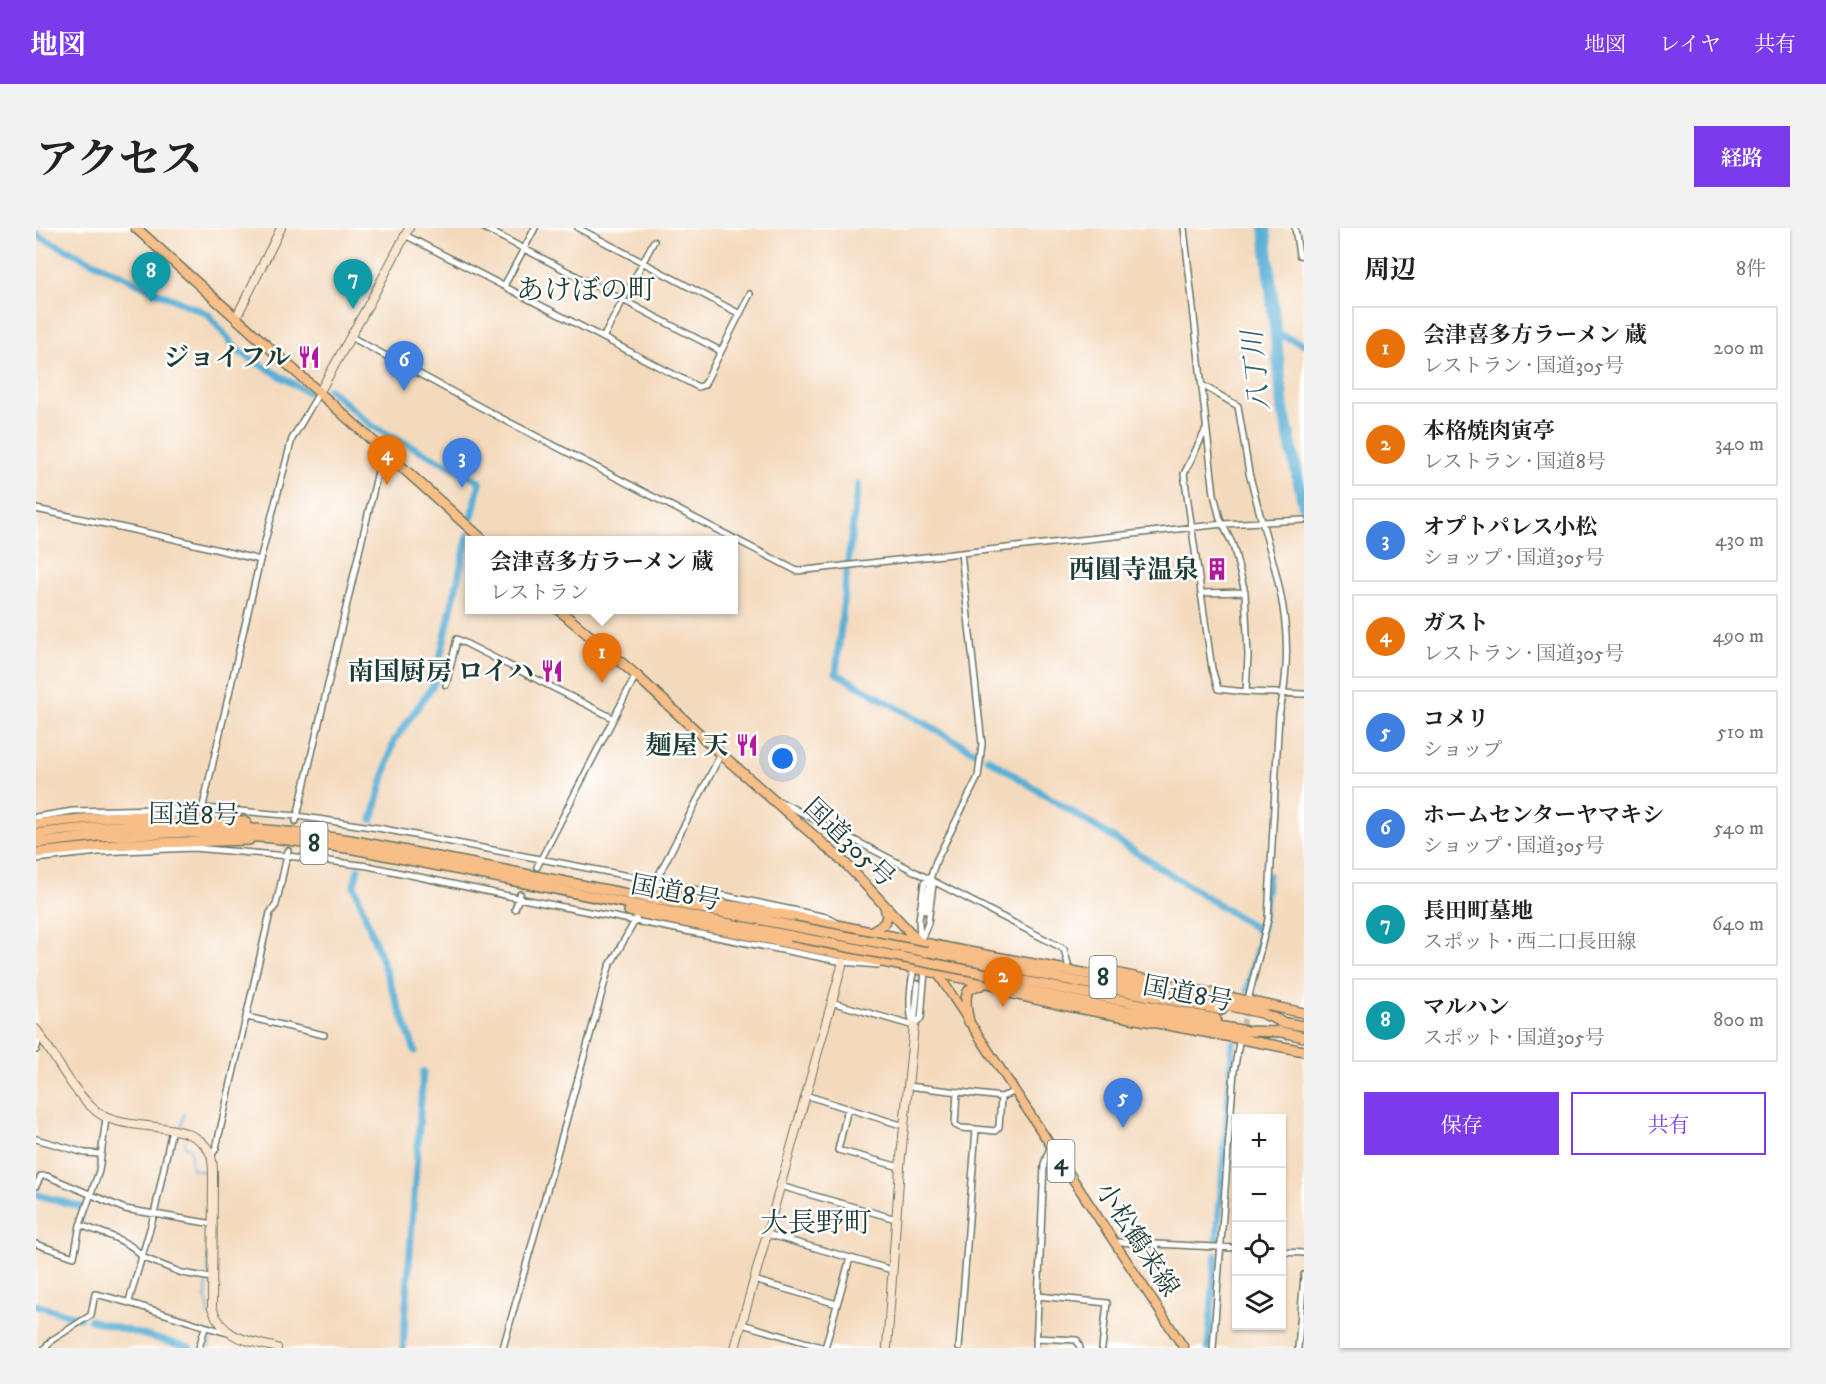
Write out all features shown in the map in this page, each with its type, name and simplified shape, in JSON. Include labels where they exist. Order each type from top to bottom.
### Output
[{"type":"highway","points":[[136,228],[479,536]]},
{"type":"highway","name":"国道305号","points":[[565,614],[846,864],[920,942],[938,974]]},
{"type":"highway","name":"8","points":[[36,824],[68,819],[172,815],[274,825],[286,831]]},
{"type":"highway","name":"国道8号","points":[[36,834],[130,825],[210,825],[286,831],[350,840],[577,884],[792,931],[1282,1027],[1304,1037]]},
{"type":"highway","name":"国道8号","points":[[36,843],[99,836],[190,832],[293,841],[354,849],[587,897],[792,931]]},
{"type":"highway","name":"8","points":[[36,853],[88,846],[152,843],[293,841]]},
{"type":"highway","name":"8","points":[[577,884],[666,894],[872,931],[953,949],[1104,977],[1261,1013],[1282,1027]]},
{"type":"highway","name":"8","points":[[587,897],[596,904],[1121,1010],[1248,1030],[1282,1027]]},
{"type":"highway","points":[[872,931],[885,923],[887,915],[885,903]]},
{"type":"highway","points":[[953,949],[974,946],[1304,1012]]},
{"type":"highway","points":[[969,1022],[966,995],[968,989],[976,985],[995,985],[1021,997],[1240,1036],[1304,1051]]},
{"type":"highway","name":"国道8号","points":[[1282,1027],[1304,1026]]},
{"type":"main road","name":"小松鶴来線","points":[[938,974],[1184,1348]]},
{"type":"street","points":[[236,318],[281,228]]},
{"type":"street","points":[[484,228],[721,351]]},
{"type":"street","points":[[504,286],[535,228]]},
{"type":"street","points":[[578,228],[740,314]]},
{"type":"street","points":[[1184,228],[1214,494],[1223,524],[1233,545],[1245,592],[1248,656],[1246,692]]},
{"type":"street","points":[[1295,228],[1299,255],[1304,256]]},
{"type":"street","points":[[202,812],[260,560],[292,439],[351,337],[407,231],[504,286],[698,387],[704,385],[750,294]]},
{"type":"street","points":[[603,338],[654,241]]},
{"type":"street","points":[[351,337],[497,416],[729,536]]},
{"type":"street","points":[[1202,385],[1238,406],[1249,473],[1280,585],[1286,624],[1287,652],[1284,693],[1279,715],[1268,919],[1248,1000]]},
{"type":"street","points":[[1207,428],[1184,474],[1212,669],[1218,688],[1246,692],[1304,694]]},
{"type":"street","points":[[296,819],[383,450]]},
{"type":"street","points":[[36,509],[260,560]]},
{"type":"street","points":[[738,541],[797,571],[1223,524],[1304,520]]},
{"type":"street","points":[[925,911],[930,879],[936,861],[978,777],[982,744],[961,554]]},
{"type":"street","points":[[1202,593],[1245,592]]},
{"type":"street","points":[[446,685],[457,639],[612,718]]},
{"type":"street","points":[[537,867],[636,675]]},
{"type":"street","points":[[654,884],[721,754]]},
{"type":"street","points":[[773,798],[1064,949],[1068,964]]},
{"type":"street","points":[[36,817],[73,811],[202,812],[378,828],[826,917],[845,926]]},
{"type":"street","points":[[36,858],[194,847],[288,853],[368,866],[843,962],[891,965]]},
{"type":"street","points":[[228,1333],[218,1323],[212,1308],[212,1155],[216,1148],[270,913],[276,905],[288,853]]},
{"type":"street","points":[[914,1026],[910,1017],[914,969],[920,942],[928,923],[933,885],[930,879]]},
{"type":"street","points":[[914,1026],[921,1018],[926,972],[920,942],[920,910],[924,883],[930,879]]},
{"type":"street","points":[[515,909],[519,896]]},
{"type":"street","points":[[503,1348],[609,967],[635,919]]},
{"type":"street","points":[[735,1348],[843,962]]},
{"type":"street","points":[[887,1348],[900,1167],[918,984]]},
{"type":"street","points":[[831,1002],[914,1026]]},
{"type":"street","points":[[247,1017],[324,1035]]},
{"type":"street","points":[[38,1032],[79,1093],[96,1111],[106,1118],[172,1129],[204,1143],[212,1155]]},
{"type":"street","points":[[36,1050],[38,1032]]},
{"type":"street","points":[[1213,1348],[1234,1071],[1240,1036]]},
{"type":"street","points":[[908,1086],[1001,1097],[1014,1092]]},
{"type":"street","points":[[957,1092],[955,1125],[961,1128],[995,1131],[999,1127],[1001,1097]]},
{"type":"street","points":[[805,1095],[904,1126]]},
{"type":"street","points":[[848,1108],[838,1150],[900,1167]]},
{"type":"street","points":[[36,1244],[74,1257],[80,1225],[99,1171],[106,1118]]},
{"type":"street","points":[[129,1301],[154,1215],[172,1129]]},
{"type":"street","points":[[959,1348],[976,1129]]},
{"type":"street","points":[[36,1139],[85,1153],[101,1154]]},
{"type":"street","points":[[1036,1348],[1044,1164],[1051,1145]]},
{"type":"street","points":[[36,1186],[42,1176],[47,1176],[125,1209],[213,1224]]},
{"type":"street","points":[[780,1186],[896,1219]]},
{"type":"street","points":[[80,1225],[120,1240],[139,1252],[142,1257],[182,1273],[212,1278]]},
{"type":"street","points":[[767,1234],[892,1270]]},
{"type":"street","points":[[1116,1242],[1232,1248]]},
{"type":"street","points":[[1286,1251],[1304,1253]]},
{"type":"street","points":[[742,1324],[825,1348],[850,1258]]},
{"type":"street","points":[[1298,1348],[1304,1275]]},
{"type":"street","points":[[754,1280],[837,1304]]},
{"type":"street","points":[[45,1348],[52,1340],[91,1315],[95,1294],[129,1301],[277,1348]]},
{"type":"street","points":[[1038,1296],[1107,1303],[1102,1348]]},
{"type":"street","points":[[199,1348],[205,1326]]},
{"type":"street","points":[[1036,1338],[1077,1340],[1080,1348]]},
{"type":"waterway","name":"八丁川","points":[[1265,228],[1283,408],[1304,507]]},
{"type":"waterway","points":[[36,235],[208,314],[238,351],[307,392]]},
{"type":"waterway","points":[[1275,333],[1304,344]]},
{"type":"waterway","points":[[329,389],[372,426],[480,481],[472,517]]},
{"type":"waterway","points":[[848,562],[858,484]]},
{"type":"waterway","points":[[372,820],[394,741],[434,684],[465,548]]},
{"type":"waterway","points":[[847,569],[836,673],[979,754]]},
{"type":"waterway","points":[[987,758],[1257,929],[1260,936]]},
{"type":"waterway","points":[[358,869],[354,885],[415,1051]]},
{"type":"waterway","points":[[1247,990],[1261,932],[1268,875]]},
{"type":"waterway","points":[[1217,1238],[1233,1043]]},
{"type":"waterway","points":[[403,1348],[423,1072]]},
{"type":"waterway","points":[[181,1126],[184,1114]]},
{"type":"waterway","points":[[185,1139],[185,1146],[190,1149],[192,1169],[208,1173],[209,1208]]},
{"type":"waterway","points":[[38,1195],[82,1207]]},
{"type":"waterway","points":[[1208,1348],[1216,1255]]},
{"type":"waterway","points":[[208,1272],[209,1257]]},
{"type":"waterway","points":[[207,1281],[206,1297],[210,1318]]},
{"type":"waterway","points":[[36,1305],[80,1318]]},
{"type":"waterway","points":[[90,1320],[190,1348]]},
{"type":"waterway","points":[[209,1348],[212,1333]]},
{"type":"tunnel","points":[[288,851],[296,821]]},
{"type":"tunnel","points":[[520,894],[537,867]]},
{"type":"tunnel","points":[[923,932],[925,911]]},
{"type":"tunnel","points":[[918,984],[920,968]]},
{"type":"tunnel","points":[[1241,1031],[1247,1008]]},
{"type":"place","name":"マルハン","points":[[151,302]]},
{"type":"place","name":"長田町墓地","points":[[353,309]]},
{"type":"place","name":"ジョイフル","points":[[309,357]]},
{"type":"place","name":"ホームセンターヤマキシ","points":[[404,391]]},
{"type":"place","name":"ガスト","points":[[387,485]]},
{"type":"place","name":"オプトパレス小松","points":[[462,488]]},
{"type":"place","name":"西圓寺温泉","points":[[1217,569]]},
{"type":"place","name":"南国厨房 ロイハ","points":[[552,671]]},
{"type":"place","name":"会津喜多方ラーメン 蔵","points":[[602,683]]},
{"type":"place","name":"麺屋 天","points":[[747,745]]},
{"type":"place","name":"本格焼肉寅亭","points":[[1003,1007]]},
{"type":"place","name":"コメリ","points":[[1123,1128]]},
{"type":"district","name":"あけぼの町","points":[[586,289]]},
{"type":"district","name":"大長野町","points":[[816,1222]]}]
